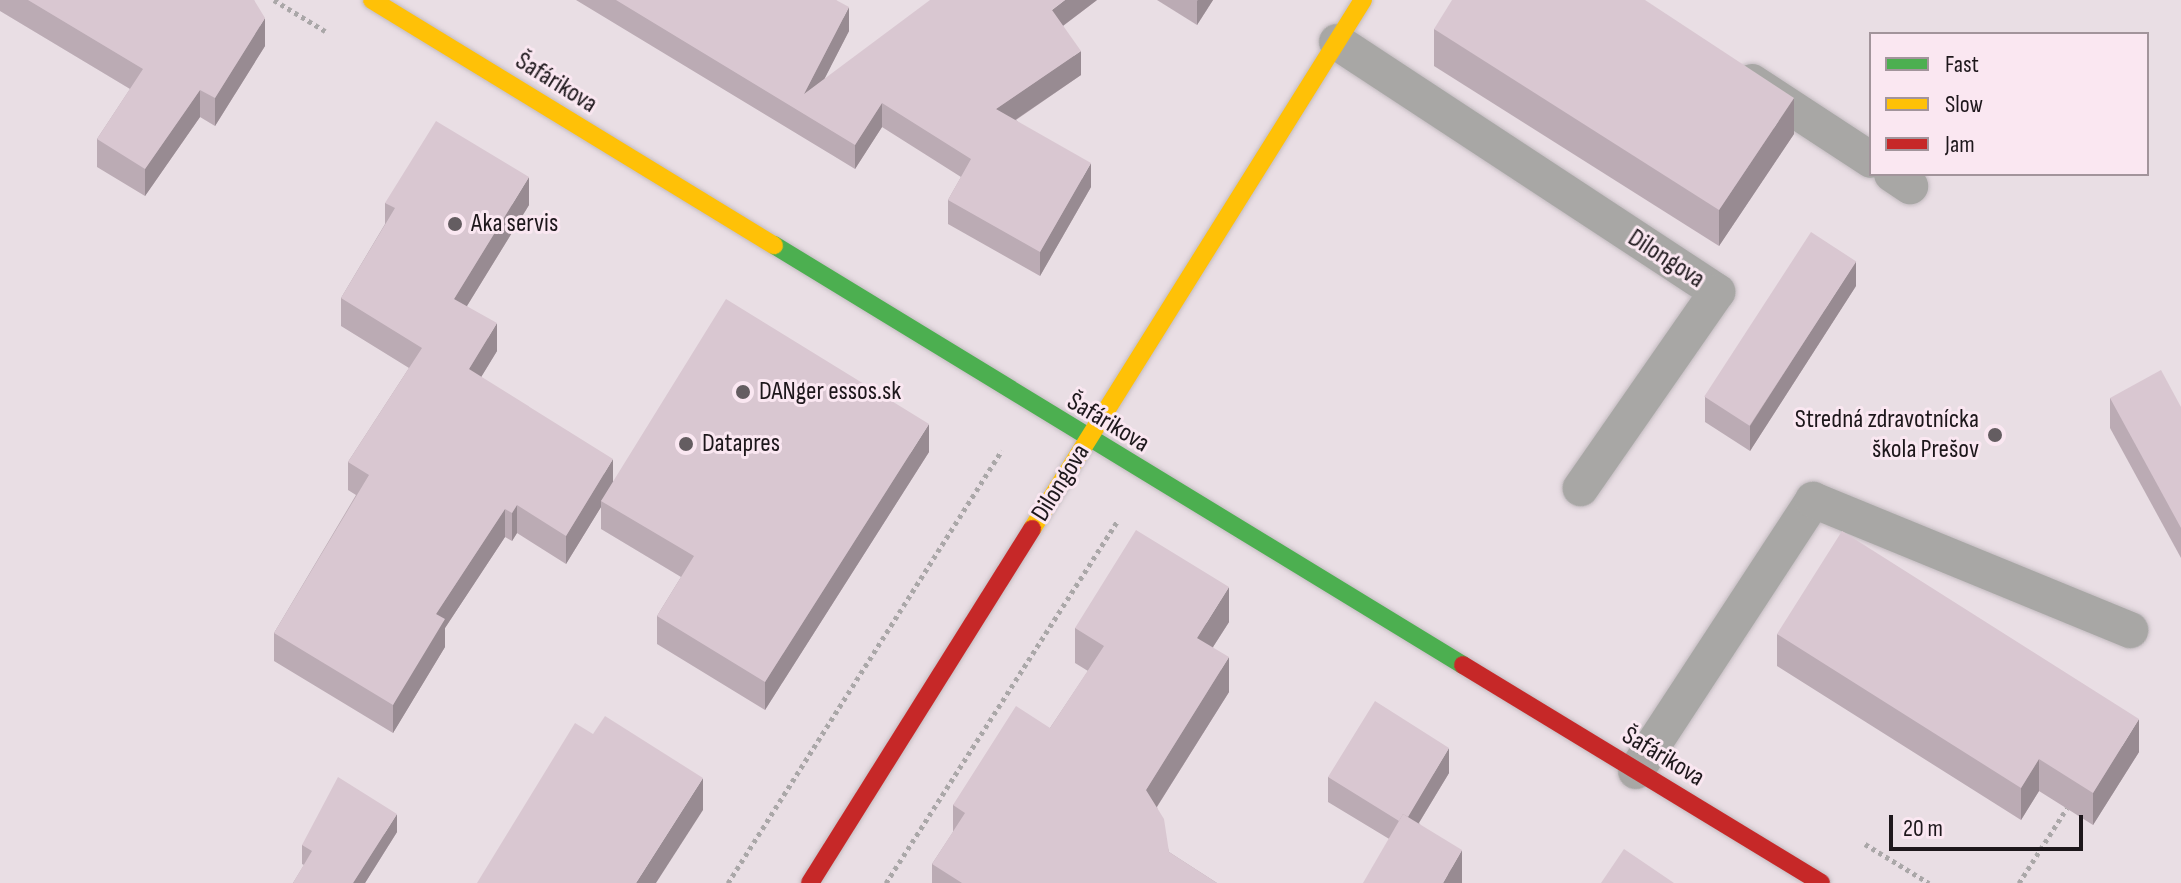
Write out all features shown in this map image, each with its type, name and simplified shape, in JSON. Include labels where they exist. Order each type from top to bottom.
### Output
[{"type":"street","name":"Šafárikova","points":[[372,0],[1088,441],[1821,883]]},
{"type":"street","name":"Dilongova","points":[[810,883],[1363,0]]},
{"type":"lane","name":"Dilongova","points":[[1337,42],[1717,292],[1581,488]]},
{"type":"lane","points":[[1717,59],[1869,159]]},
{"type":"lane","points":[[1636,771],[1813,500],[2130,630]]},
{"type":"path","points":[[728,883],[1005,446]]},
{"type":"path","points":[[886,883],[1120,516]]},
{"type":"path","points":[[2019,883],[2067,808]]},
{"type":"building","points":[[28,0],[254,0],[265,18],[215,98],[200,90],[145,169],[97,139],[143,69]]},
{"type":"building","points":[[616,0],[836,0],[849,7],[804,94],[930,0],[1065,0],[1052,10],[1081,51],[996,109],[1091,163],[1040,252],[948,200],[971,159],[882,103],[855,145]]},
{"type":"building","points":[[1452,0],[1645,0],[1794,98],[1719,210],[1434,29]]},
{"type":"building","points":[[436,121],[529,177],[454,299],[497,323],[469,369],[613,459],[566,536],[517,505],[512,513],[505,509],[436,614],[445,619],[393,705],[274,633],[369,475],[348,462],[422,348],[341,298],[395,208],[385,203]]},
{"type":"building","points":[[1811,232],[1856,261],[1750,426],[1704,396]]},
{"type":"building","points":[[726,299],[929,424],[765,682],[657,616],[694,556],[601,501]]},
{"type":"building","points":[[2161,370],[2181,407],[2181,528],[2110,398]]},
{"type":"building","points":[[1136,530],[1229,587],[1197,638],[1229,657],[1146,790],[1164,819],[1169,852],[1217,883],[962,883],[932,864],[965,813],[953,805],[1016,706],[1050,728],[1104,646],[1075,628]]},
{"type":"building","points":[[1842,531],[2139,719],[2093,793],[2039,759],[2021,788],[1777,634]]},
{"type":"building","points":[[1375,701],[1449,748],[1408,817],[1403,814],[1399,821],[1328,777]]},
{"type":"building","points":[[605,716],[703,778],[636,883],[477,883],[575,723],[593,734]]},
{"type":"building","points":[[338,777],[397,814],[353,883],[293,883],[312,851],[302,845]]},
{"type":"building","points":[[1403,814],[1462,850],[1443,883],[1363,883]]},
{"type":"building","points":[[1624,849],[1674,883],[1601,883]]},
{"type":"traffic: fast","points":[[774,245],[1463,665]]},
{"type":"traffic: slow","points":[[372,0],[774,245]]},
{"type":"traffic: slow","points":[[1032,529],[1363,0]]},
{"type":"traffic: jam","points":[[810,883],[1032,529]]},
{"type":"traffic: jam","points":[[1463,665],[1821,883]]},
{"type":"place","name":"Aka servis","points":[[455,224]]},
{"type":"place","name":"DANger essos.sk","points":[[743,392]]},
{"type":"place","name":"Stredná zdravotnícka škola Prešov","points":[[1995,435]]},
{"type":"place","name":"Datapres","points":[[686,444]]}]
